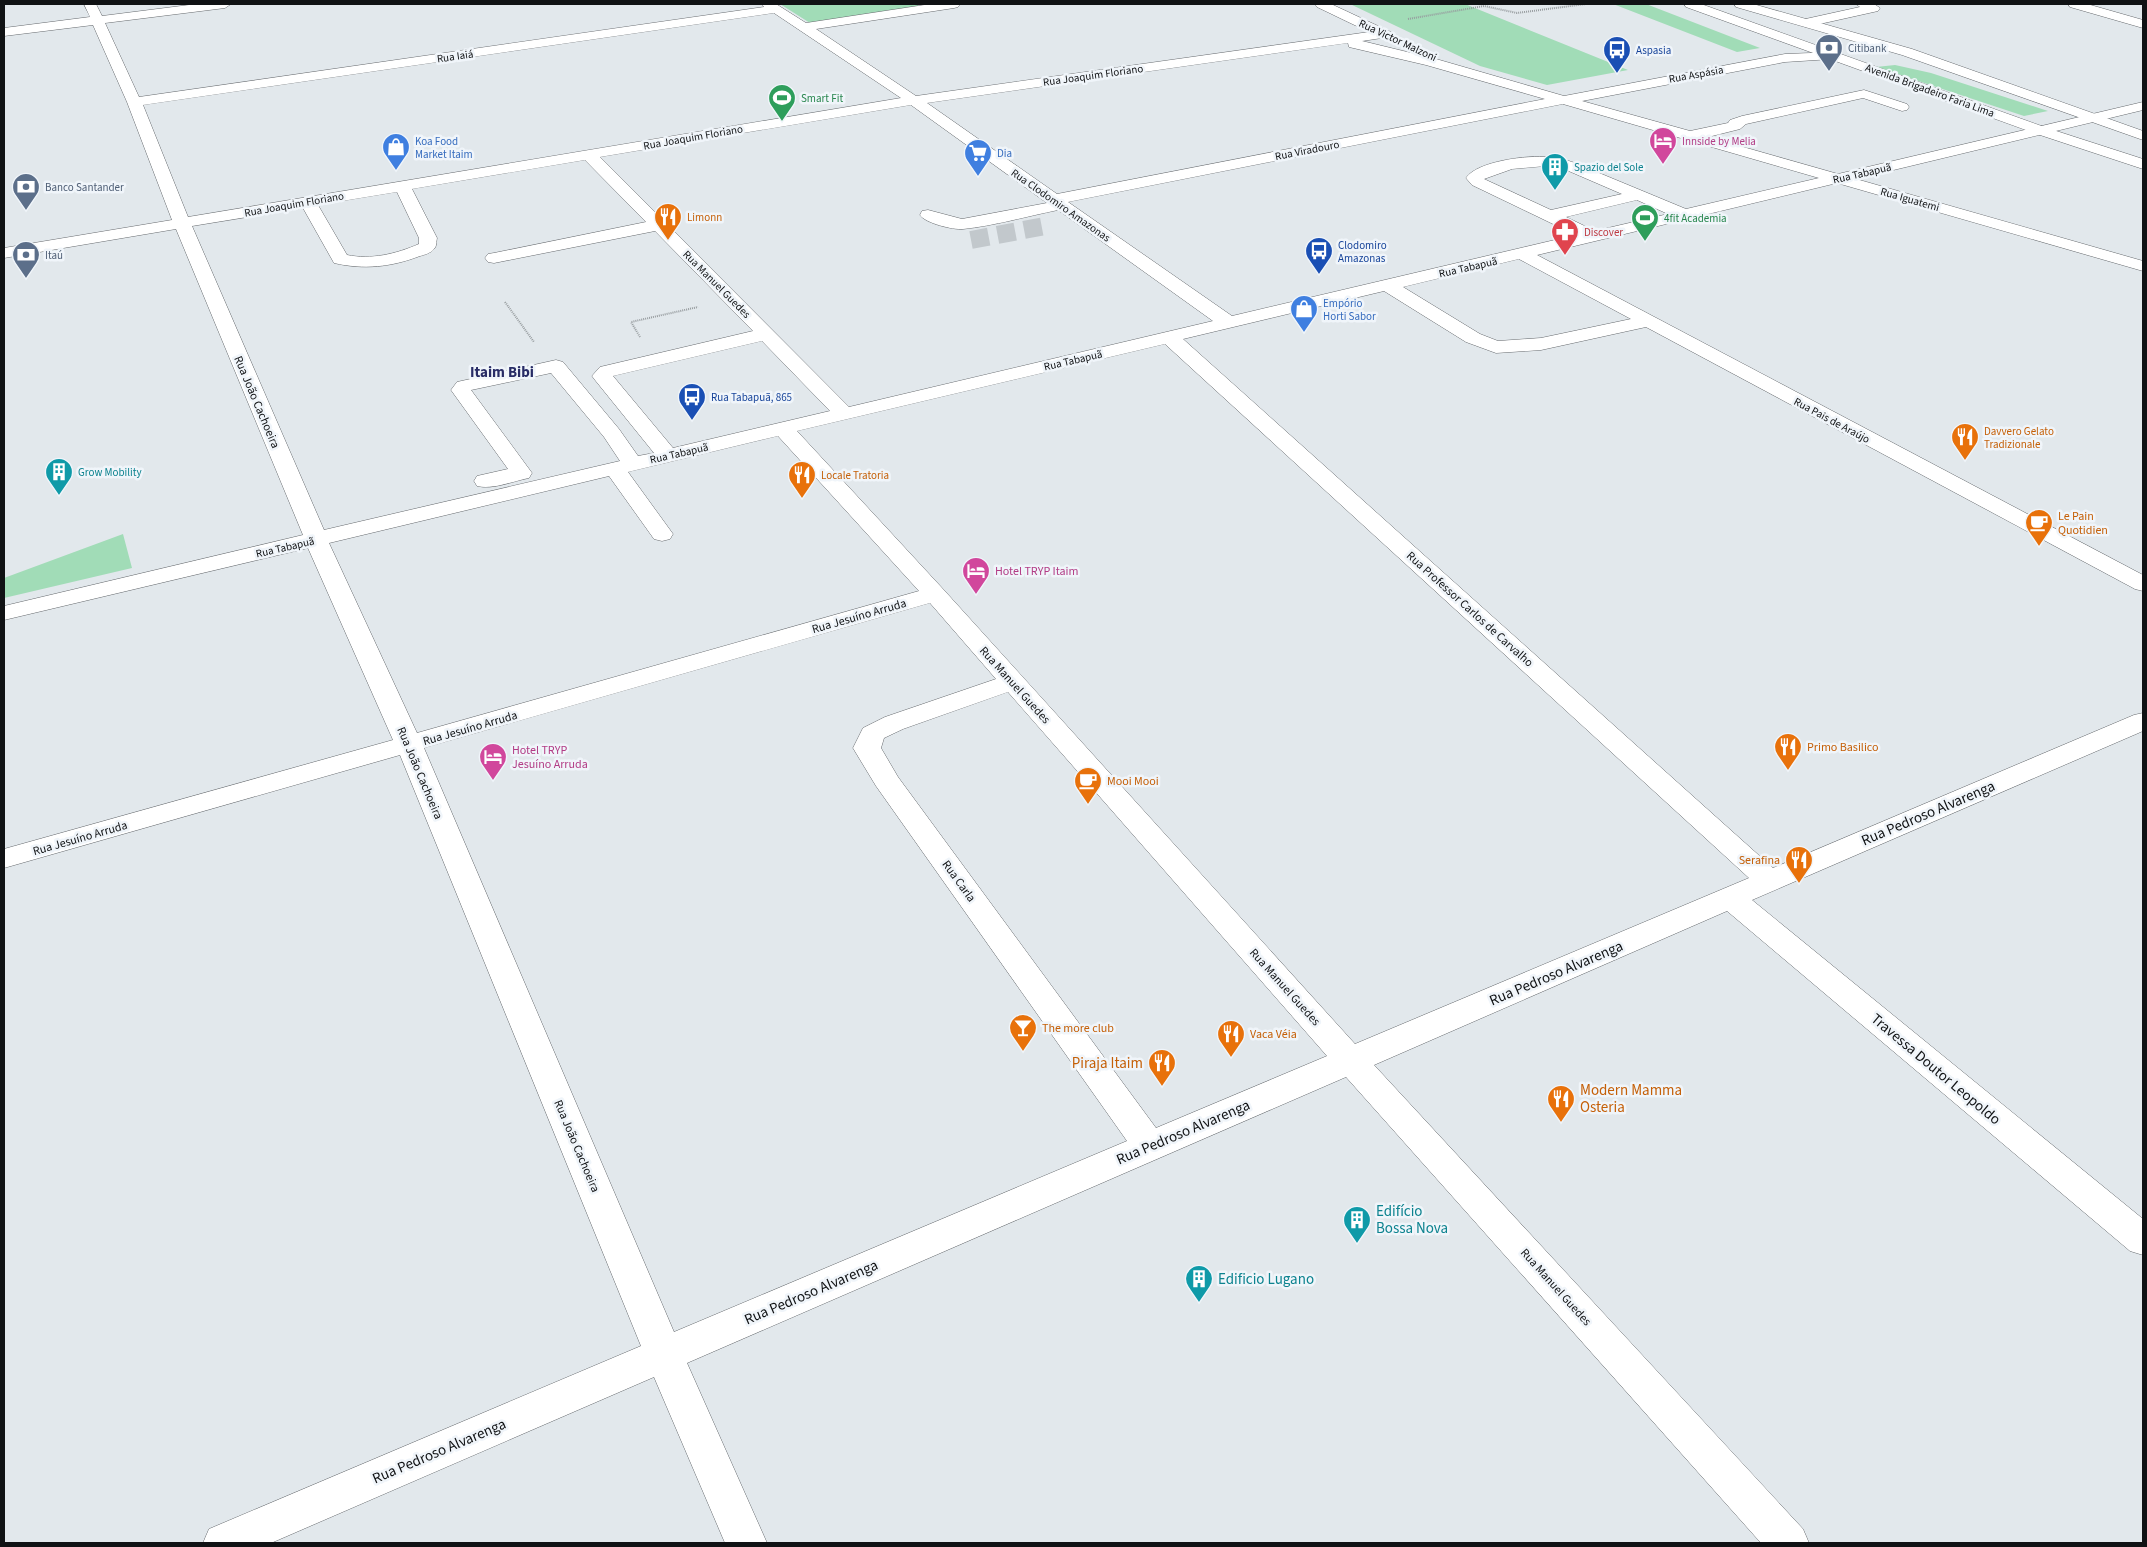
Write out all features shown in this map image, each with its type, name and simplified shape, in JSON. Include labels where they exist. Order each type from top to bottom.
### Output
[{"type":"main road","name":"Rua João Cachoeira","points":[[90,4],[134,102],[182,223],[316,539],[409,745],[664,1354],[746,1543]]},
{"type":"main road","points":[[4,32],[225,4]]},
{"type":"main road","points":[[806,27],[954,4]]},
{"type":"main road","name":"Rua Victor Malzoni","points":[[1321,4],[1476,75]]},
{"type":"main road","name":"Avenida Brigadeiro Faria Lima","points":[[1690,4],[2042,131],[2143,164]]},
{"type":"main road","points":[[1740,4],[1907,52],[2090,119],[2143,136]]},
{"type":"main road","points":[[1806,23],[1874,8],[1862,4]]},
{"type":"main road","points":[[2074,4],[2143,24]]},
{"type":"main road","name":"Rua Clodomiro Amazonas","points":[[772,7],[806,27],[1229,323]]},
{"type":"main road","name":"Rua Iaiá","points":[[134,102],[772,7]]},
{"type":"main road","points":[[1772,33],[1807,36],[1830,30]]},
{"type":"main road","name":"Rua Joaquim Floriano","points":[[4,253],[912,101],[1384,34]]},
{"type":"main road","name":"Rua Victor Malzoni","points":[[1326,43],[1368,46],[1560,100]]},
{"type":"main road","points":[[1832,55],[1899,59],[1963,73]]},
{"type":"main road","name":"Rua Aspásia","points":[[1560,100],[1762,62],[1832,55]]},
{"type":"main road","points":[[1689,136],[1735,126],[1735,122],[1742,120],[1864,94],[1902,107]]},
{"type":"main road","name":"Rua Iguatemi","points":[[1560,100],[2143,266]]},
{"type":"main road","name":"Rua Viradouro","points":[[928,215],[951,223],[962,224],[1056,202],[1560,100]]},
{"type":"main road","name":"Rua Tabapuã","points":[[4,613],[2143,106]]},
{"type":"main road","name":"Rua Manuel Guedes","points":[[589,155],[845,414]]},
{"type":"main road","points":[[1594,236],[1478,182],[1474,178],[1479,174],[1511,165],[1536,161],[1553,162],[1569,166],[1685,215]]},
{"type":"main road","points":[[308,202],[340,259],[356,263],[405,257],[427,247],[428,238],[402,186]]},
{"type":"main road","points":[[1549,216],[1639,195]]},
{"type":"main road","points":[[1060,223],[1079,219]]},
{"type":"main road","points":[[494,258],[659,226]]},
{"type":"main road","name":"Rua Pais de Araújo","points":[[1522,254],[2143,584]]},
{"type":"main road","points":[[1387,286],[1474,338],[1496,347],[1541,344],[1648,321]]},
{"type":"main road","points":[[668,456],[602,376],[606,371],[766,334]]},
{"type":"main road","name":"Rua Professor Carlos de Carvalho","points":[[1169,337],[1770,881]]},
{"type":"main road","points":[[463,504],[455,489],[521,473],[461,390],[464,386],[556,366],[612,433],[624,466],[662,534]]},
{"type":"main road","name":"Rua Manuel Guedes","points":[[783,429],[935,594],[1351,1061],[1788,1543]]},
{"type":"main road","name":"Rua Jesuíno Arruda","points":[[4,859],[935,594]]},
{"type":"main road","name":"Rua Carla","points":[[1012,682],[894,723],[872,734],[868,748],[886,780],[1150,1146]]},
{"type":"main road","name":"Rua Pedroso Alvarenga","points":[[224,1543],[2143,721]]},
{"type":"main road","name":"Travessa Doutor Leopoldo","points":[[1730,898],[2143,1240]]},
{"type":"path","points":[[1368,26],[1484,6],[1517,13],[1586,4]]},
{"type":"path","points":[[640,337],[631,322],[731,299]]},
{"type":"path","points":[[505,302],[539,350]]},
{"type":"green space","points":[[780,4],[918,4],[918,8],[810,23]]},
{"type":"green space","points":[[1350,4],[1465,4],[1628,70],[1547,85],[1480,66]]},
{"type":"green space","points":[[1613,4],[1646,4],[1760,48],[1737,52]]},
{"type":"green space","points":[[1895,65],[1931,73],[2048,111],[2024,116],[1876,67]]},
{"type":"green space","points":[[123,534],[132,568],[4,598],[4,578]]},
{"type":"tunnel","points":[[971,240],[1050,225]]},
{"type":"place","name":"Citibank","points":[[1829,72]]},
{"type":"place","name":"Aspasia","points":[[1617,74]]},
{"type":"place","name":"Smart Fit","points":[[782,122]]},
{"type":"place","name":"Innside by Melia","points":[[1663,165]]},
{"type":"place","name":"Koa Food Market Itaim","points":[[396,171]]},
{"type":"place","name":"Dia","points":[[978,177]]},
{"type":"place","name":"Spazio del Sole","points":[[1555,191]]},
{"type":"place","name":"Banco Santander","points":[[26,211]]},
{"type":"place","name":"Limonn","points":[[668,241]]},
{"type":"place","name":"4fit Academia","points":[[1645,242]]},
{"type":"place","name":"Discover","points":[[1565,256]]},
{"type":"place","name":"Clodomiro Amazonas","points":[[1319,275]]},
{"type":"place","name":"Itaú","points":[[26,279]]},
{"type":"place","name":"Empório Horti Sabor","points":[[1304,333]]},
{"type":"place","name":"Rua Tabapuã, 865","points":[[692,421]]},
{"type":"place","name":"Davvero Gelato Tradizionale","points":[[1965,461]]},
{"type":"place","name":"Grow Mobility","points":[[59,496]]},
{"type":"place","name":"Locale Tratoria","points":[[802,499]]},
{"type":"place","name":"Le Pain Quotidien","points":[[2039,547]]},
{"type":"place","name":"Hotel TRYP Itaim","points":[[976,595]]},
{"type":"place","name":"Primo Basilico","points":[[1788,771]]},
{"type":"place","name":"Hotel TRYP Jesuíno Arruda","points":[[493,781]]},
{"type":"place","name":"Mooi Mooi","points":[[1088,805]]},
{"type":"place","name":"Serafina","points":[[1799,884]]},
{"type":"place","name":"The more club","points":[[1023,1052]]},
{"type":"place","name":"Vaca Véia","points":[[1231,1058]]},
{"type":"place","name":"Piraja Itaim","points":[[1162,1087]]},
{"type":"place","name":"Modern Mamma Osteria","points":[[1561,1123]]},
{"type":"place","name":"Edifício Bossa Nova","points":[[1357,1244]]},
{"type":"place","name":"Edificio Lugano","points":[[1199,1303]]},
{"type":"district","name":"Itaim Bibi","points":[[502,372]]}]
